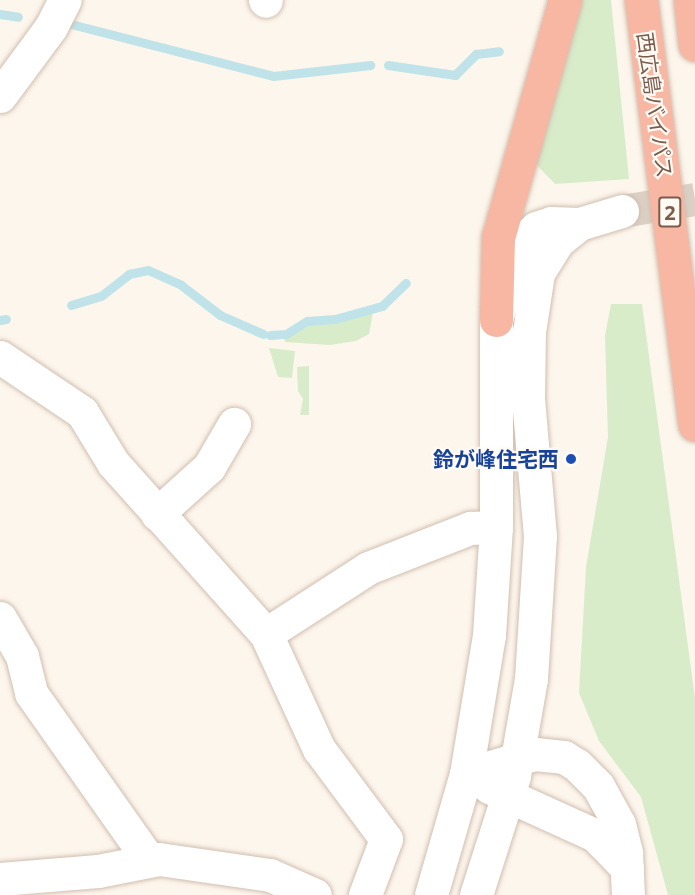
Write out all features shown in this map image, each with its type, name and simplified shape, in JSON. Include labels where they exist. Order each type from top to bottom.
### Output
[{"type":"highway","points":[[496,320],[498,238],[565,0]]},
{"type":"highway","name":"西広島バイパス","points":[[641,0],[695,424]]},
{"type":"highway","points":[[690,0],[695,45]]},
{"type":"street","points":[[0,96],[51,27],[65,0]]},
{"type":"street","points":[[431,895],[466,774],[489,635],[496,527],[496,320],[523,241],[536,228],[551,223],[579,224],[622,211]]},
{"type":"street","points":[[476,895],[518,759],[531,679],[540,536],[528,400],[529,332],[538,273],[546,256],[579,224]]},
{"type":"street","points":[[0,357],[82,412],[113,464],[266,634],[319,749],[386,839],[365,895]]},
{"type":"street","points":[[157,514],[209,467],[220,434]]},
{"type":"street","points":[[266,634],[368,568],[470,528],[496,527]]},
{"type":"street","points":[[0,618],[22,656],[31,693],[148,859]]},
{"type":"street","points":[[466,774],[518,759],[550,754],[564,757],[588,775],[614,811],[623,839],[628,882]]},
{"type":"street","points":[[466,774],[507,799],[588,831],[607,845],[628,882]]},
{"type":"street","points":[[0,879],[67,885],[148,859],[222,882],[270,875],[315,895]]},
{"type":"green space","points":[[577,0],[611,0],[629,179],[555,184],[534,162]]},
{"type":"green space","points":[[611,304],[642,304],[695,698],[695,895],[668,895],[641,797],[599,741],[579,693],[586,567],[608,437],[605,336]]},
{"type":"green space","points":[[373,312],[369,334],[356,341],[330,345],[285,342],[284,338],[315,323]]},
{"type":"green space","points":[[269,348],[295,351],[292,378],[278,377]]},
{"type":"green space","points":[[309,366],[309,415],[300,415],[303,399],[298,391],[297,367]]},
{"type":"waterway","points":[[0,14],[18,17]]},
{"type":"waterway","points":[[63,22],[273,76],[370,65]]},
{"type":"waterway","points":[[388,65],[455,75],[476,54],[499,51]]},
{"type":"waterway","points":[[71,305],[101,296],[129,274],[148,270],[181,285],[220,315],[263,334]]},
{"type":"waterway","points":[[270,335],[286,334],[307,321],[335,319],[382,306],[406,283]]},
{"type":"waterway","points":[[0,320],[6,319]]},
{"type":"tunnel","points":[[622,211],[695,199]]},
{"type":"place","name":"鈴が峰住宅西","points":[[571,459]]}]
